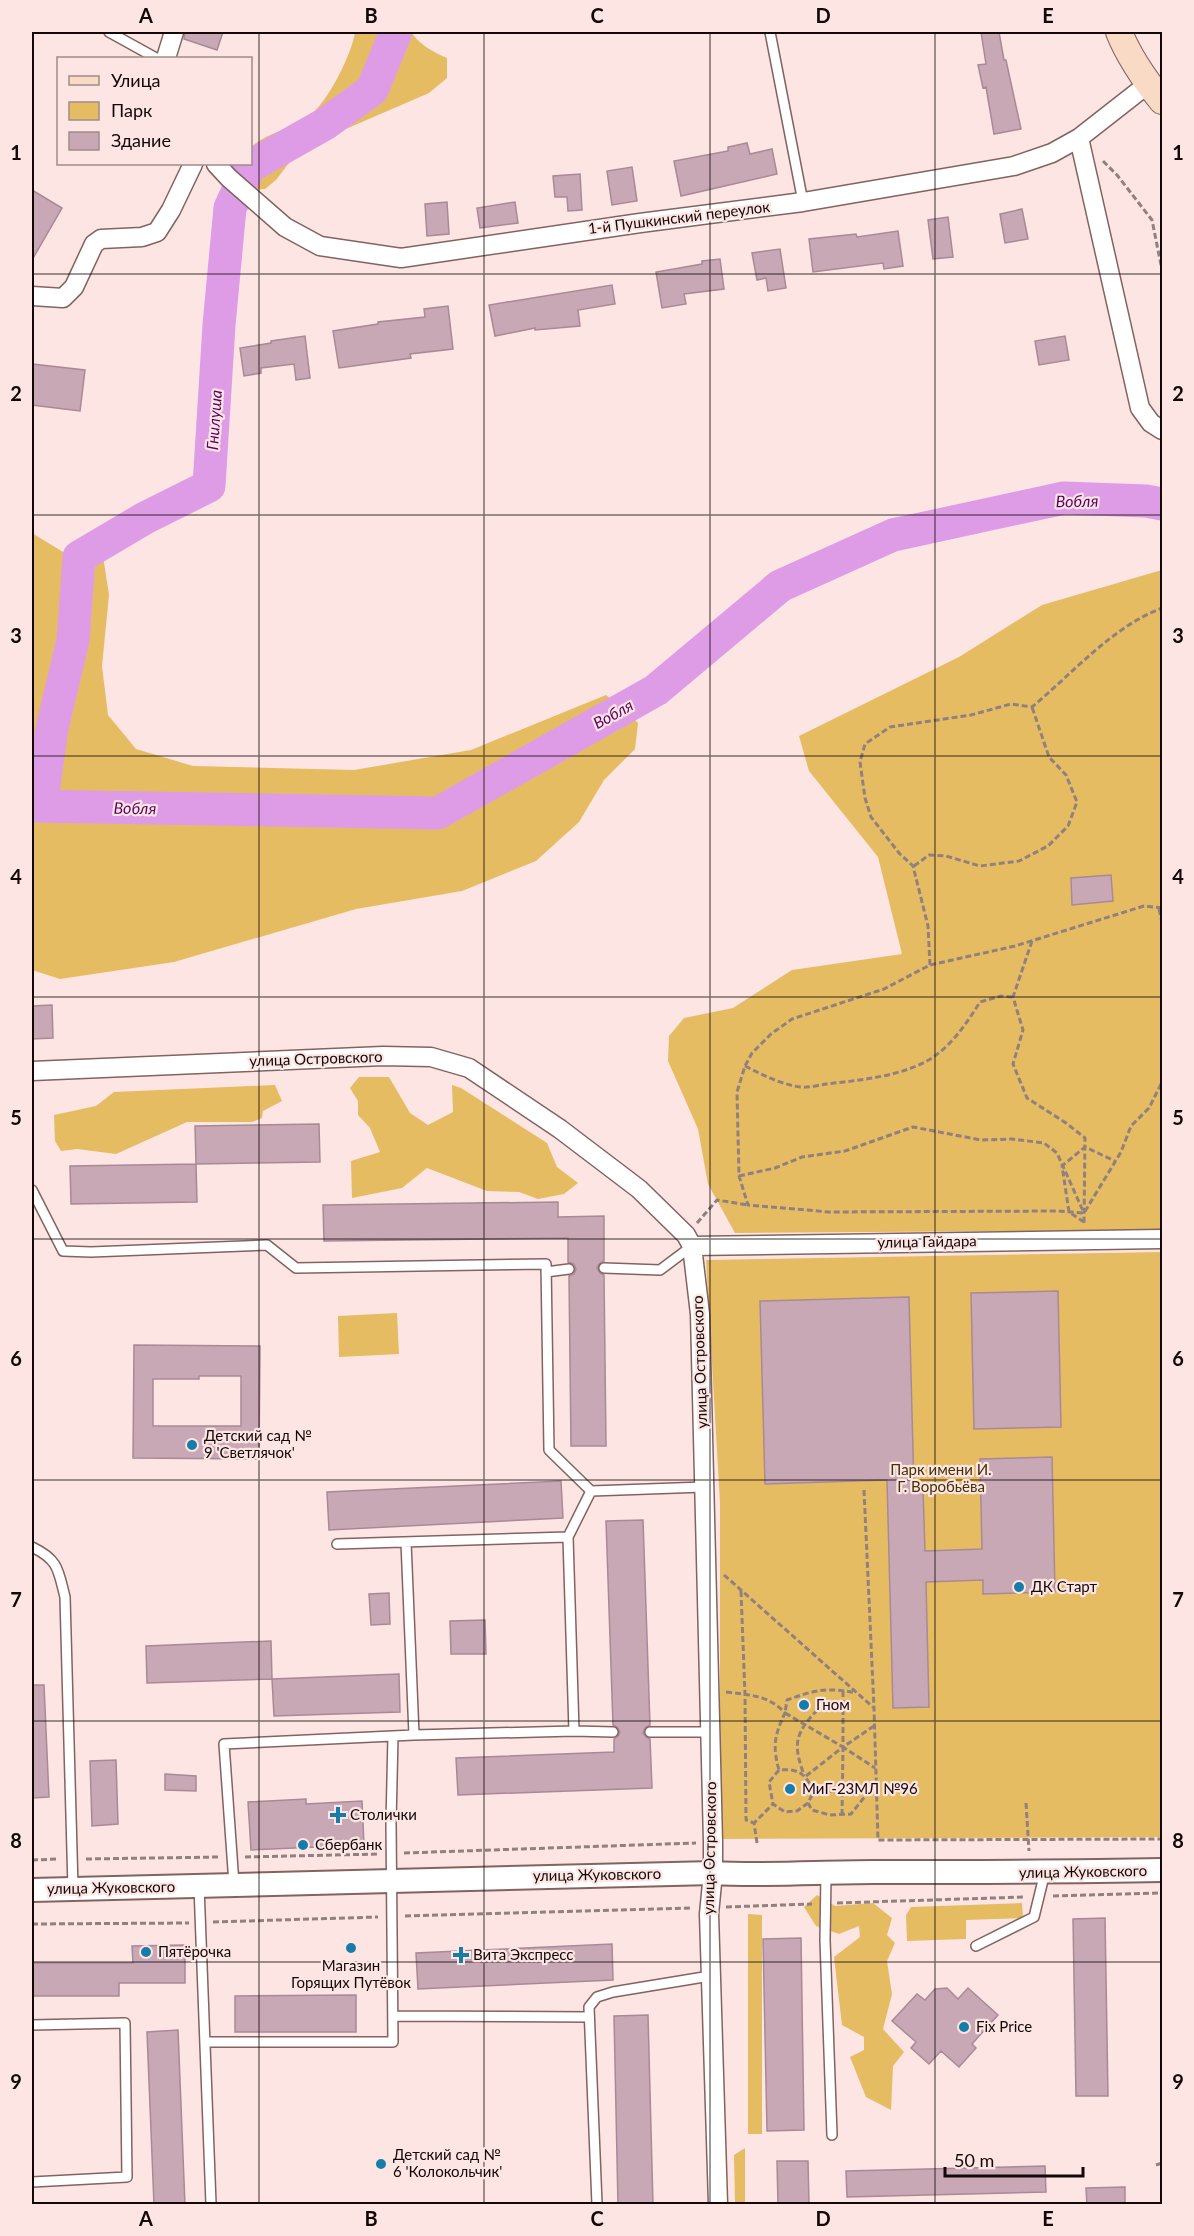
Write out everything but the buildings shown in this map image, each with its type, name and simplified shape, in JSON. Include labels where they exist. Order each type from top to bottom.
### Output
[{"type":"main road","points":[[1119,32],[1125,46],[1155,93]]},
{"type":"street","points":[[166,57],[174,32]]},
{"type":"street","name":"1-й Пушкинский переулок","points":[[217,165],[285,227],[320,246],[401,258],[640,222],[804,202],[1014,166],[1052,153],[1155,93]]},
{"type":"street","points":[[1079,138],[1140,408],[1151,423],[1162,430]]},
{"type":"street","points":[[32,296],[63,298],[74,287],[94,244],[101,239],[142,237],[157,232],[194,165]]},
{"type":"street","name":"улица Островского","points":[[32,1071],[383,1056],[431,1057],[469,1068],[560,1129],[639,1189],[689,1240],[700,1314],[713,1873],[709,1908],[710,1976],[718,2205]]},
{"type":"street","name":"улица Гайдара","points":[[689,1240],[1162,1239]]},
{"type":"street","name":"улица Жуковского","points":[[32,1890],[713,1873],[748,1875],[1162,1870]]},
{"type":"lane","points":[[109,32],[154,57]]},
{"type":"lane","points":[[770,32],[804,202]]},
{"type":"lane","points":[[32,1190],[63,1251],[91,1252],[267,1245],[296,1268],[546,1264],[549,1450],[591,1491],[704,1487]]},
{"type":"lane","points":[[604,1268],[660,1270],[689,1240]]},
{"type":"lane","points":[[546,1272],[568,1269]]},
{"type":"lane","points":[[574,1731],[568,1537],[591,1491]]},
{"type":"lane","points":[[337,1544],[568,1537]]},
{"type":"lane","points":[[406,1542],[414,1735]]},
{"type":"lane","points":[[32,1547],[48,1555],[59,1570],[65,1597],[73,1888]]},
{"type":"lane","points":[[234,1884],[224,1744],[414,1735],[614,1731]]},
{"type":"lane","points":[[650,1732],[710,1732]]},
{"type":"lane","points":[[205,2042],[393,2042],[391,1823],[393,1736]]},
{"type":"lane","points":[[976,1946],[1034,1917],[1045,1872]]},
{"type":"lane","points":[[826,1873],[832,2135]]},
{"type":"lane","points":[[199,1886],[211,2205]]},
{"type":"lane","points":[[597,2205],[589,2007],[597,1997],[613,1992],[710,1976]]},
{"type":"lane","points":[[393,2016],[590,2017]]},
{"type":"lane","points":[[32,2025],[125,2023],[127,2177],[32,2182]]},
{"type":"path","points":[[1079,138],[1117,175],[1152,220],[1162,270]]},
{"type":"path","points":[[930,965],[928,926],[914,866],[899,853],[871,817],[865,798],[860,762],[865,744],[890,727],[971,715],[1011,704],[1032,707],[1104,643],[1130,624],[1162,608]]},
{"type":"path","points":[[914,866],[929,855],[946,856],[980,866],[1019,861],[1048,846],[1068,826],[1077,802],[1066,775],[1049,757],[1032,707]]},
{"type":"path","points":[[748,1205],[739,1176],[737,1092],[745,1066],[752,1053],[771,1034],[792,1019],[884,989],[930,965],[1032,941],[1144,906],[1161,909],[1162,922]]},
{"type":"path","points":[[1032,941],[1013,997],[1023,1030],[1013,1064],[1027,1098],[1085,1138],[1084,1213]]},
{"type":"path","points":[[745,1066],[774,1080],[802,1087],[858,1081],[896,1072],[926,1062],[950,1044],[980,1002],[1001,996],[1013,997]]},
{"type":"path","points":[[1084,1213],[1115,1161],[1131,1126],[1149,1108],[1162,1082],[1162,997]]},
{"type":"path","points":[[739,1176],[775,1168],[802,1156],[845,1151],[913,1127],[981,1140],[1012,1139],[1044,1143],[1057,1153],[1084,1213]]},
{"type":"path","points":[[1085,1147],[1115,1161]]},
{"type":"path","points":[[1062,1166],[1085,1147]]},
{"type":"path","points":[[1062,1166],[1070,1212],[1084,1222]]},
{"type":"path","points":[[689,1240],[717,1200],[829,1212],[1084,1213]]},
{"type":"path","points":[[864,1490],[878,1839],[1162,1839]]},
{"type":"path","points":[[720,1572],[874,1708]]},
{"type":"path","points":[[741,1591],[746,1820],[754,1823]]},
{"type":"path","points":[[779,1770],[774,1740],[788,1700],[812,1691],[832,1689],[858,1694]]},
{"type":"path","points":[[842,1815],[843,1690]]},
{"type":"path","points":[[720,1691],[759,1696],[777,1703],[785,1713],[875,1768]]},
{"type":"path","points":[[805,1775],[790,1769],[779,1770],[769,1782],[773,1804],[785,1812],[797,1811],[808,1803],[813,1793],[798,1757],[797,1738],[813,1713],[825,1705],[843,1704]]},
{"type":"path","points":[[805,1775],[874,1726]]},
{"type":"path","points":[[808,1803],[812,1810],[830,1815],[851,1814],[876,1783]]},
{"type":"path","points":[[811,1786],[824,1791],[842,1792],[872,1789]]},
{"type":"path","points":[[1026,1803],[1029,1856]]},
{"type":"path","points":[[754,1823],[773,1804]]},
{"type":"path","points":[[754,1823],[757,1843]]},
{"type":"path","points":[[32,1860],[392,1854],[696,1843]]},
{"type":"path","points":[[32,1924],[201,1923],[1162,1893]]},
{"type":"path","points":[[1156,2165],[1162,2163]]},
{"type":"green space","points":[[355,32],[411,32],[427,48],[447,58],[447,78],[429,93],[311,144],[295,155],[276,180],[265,189],[252,190],[239,177],[237,165],[252,165],[252,146],[301,121],[315,111],[338,78]]},
{"type":"green space","points":[[32,533],[68,555],[103,556],[109,595],[102,666],[108,715],[136,749],[193,766],[354,770],[471,750],[606,695],[638,723],[635,749],[604,780],[579,822],[536,861],[462,891],[356,909],[174,962],[60,979],[32,970]]},
{"type":"green space","points":[[1162,570],[1162,1230],[735,1233],[708,1184],[698,1129],[668,1061],[669,1036],[684,1018],[733,1008],[792,970],[902,954],[878,857],[809,771],[799,736],[959,657],[1042,605]]},
{"type":"green space","points":[[359,1077],[389,1077],[410,1113],[428,1125],[453,1112],[452,1085],[461,1088],[547,1143],[557,1167],[578,1183],[564,1194],[538,1199],[519,1192],[487,1191],[427,1168],[402,1188],[352,1198],[351,1161],[380,1152],[370,1128],[358,1115],[358,1101],[350,1088]]},
{"type":"green space","points":[[275,1085],[282,1101],[263,1111],[262,1118],[252,1122],[187,1122],[116,1154],[77,1149],[61,1151],[55,1141],[54,1115],[96,1106],[114,1092]]},
{"type":"green space","name":"Парк имени И. Г. Воробьёва","points":[[1162,1252],[1162,1837],[720,1839],[720,1503],[706,1260]]},
{"type":"green space","points":[[397,1313],[399,1354],[339,1357],[338,1316]]},
{"type":"green space","points":[[817,1895],[835,1906],[873,1903],[892,1918],[887,1935],[895,1943],[887,1961],[892,1994],[883,2029],[904,2052],[893,2066],[891,2110],[866,2097],[850,2057],[864,2050],[864,2037],[842,2025],[834,1957],[860,1937],[859,1926],[839,1934],[816,1926],[804,1907]]},
{"type":"green space","points":[[1022,1903],[1023,1918],[966,1920],[966,1939],[907,1941],[906,1915],[911,1907]]},
{"type":"green space","points":[[748,1914],[762,1915],[762,2134],[748,2134]]},
{"type":"green space","points":[[745,2148],[745,2204],[738,2204],[735,2202],[734,2155]]},
{"type":"waterway","name":"Гнилуша","points":[[41,806],[52,728],[73,640],[79,557],[145,518],[209,486],[219,325],[230,208],[249,167],[325,124],[372,90],[396,32]]},
{"type":"waterway","name":"Вобля","points":[[32,806],[438,813],[656,690],[780,586],[893,535],[1064,498],[1146,501],[1162,504]]},
{"type":"place","name":"Детский сад № 9 'Светлячок'","points":[[192,1445]]},
{"type":"place","name":"ДК Старт","points":[[1019,1587]]},
{"type":"place","name":"Гном","points":[[804,1705]]},
{"type":"place","name":"МиГ-23МЛ №96","points":[[790,1789]]},
{"type":"place","name":"Столички","points":[[338,1815]]},
{"type":"place","name":"Сбербанк","points":[[303,1845]]},
{"type":"place","name":"Магазин Горящих Путёвок","points":[[351,1948]]},
{"type":"place","name":"Пятёрочка","points":[[146,1952]]},
{"type":"place","name":"Вита Экспресс","points":[[461,1955]]},
{"type":"place","name":"Fix Price","points":[[964,2027]]},
{"type":"place","name":"Детский сад № 6 'Колокольчик'","points":[[381,2164]]}]
